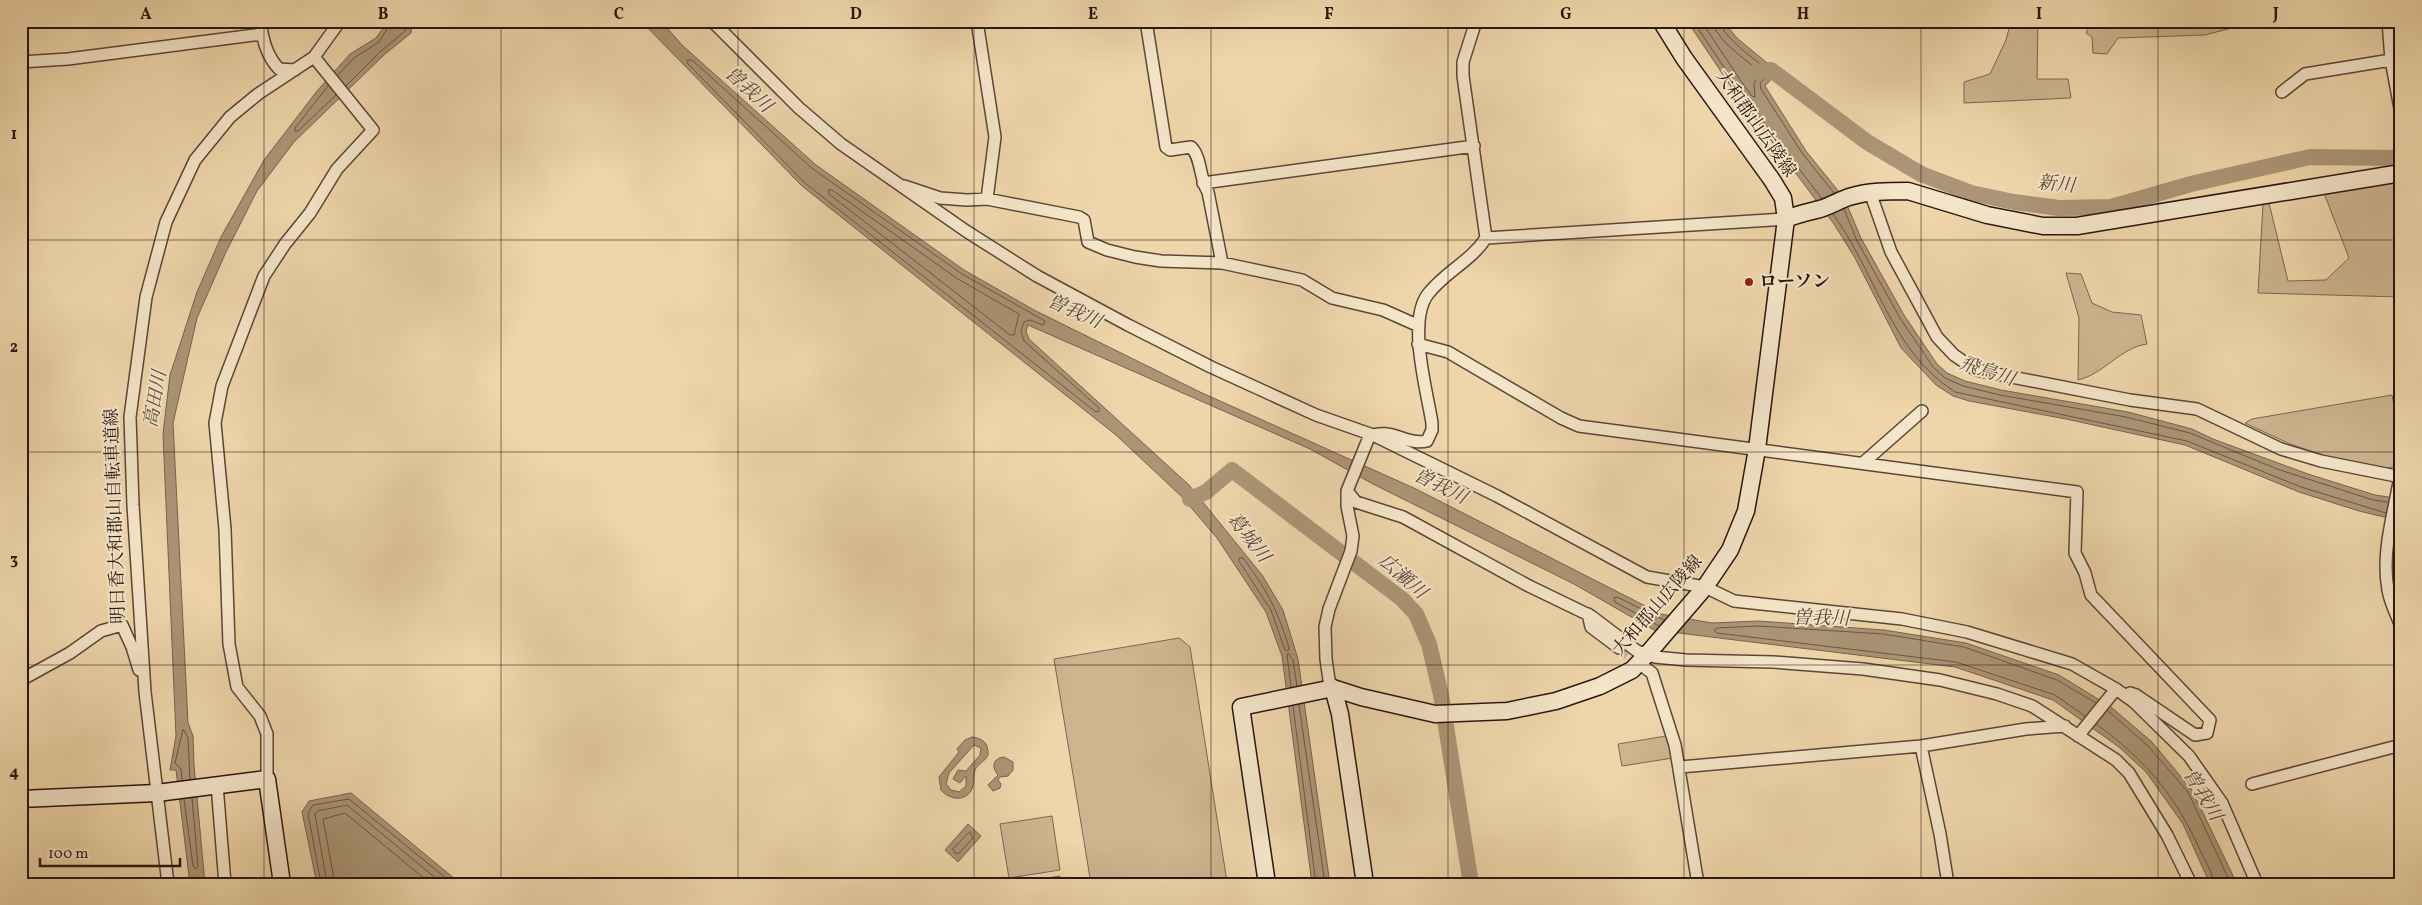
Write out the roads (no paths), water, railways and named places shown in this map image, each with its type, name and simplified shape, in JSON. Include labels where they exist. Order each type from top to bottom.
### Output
[{"type":"street","points":[[260,21],[266,49],[272,62],[279,69],[295,70]]},
{"type":"street","name":"明日香大和郡山自転車道線","points":[[168,884],[160,792],[145,692],[133,514],[130,417],[146,297],[166,222],[195,160],[230,116],[258,94],[315,58],[340,21]]},
{"type":"street","points":[[712,21],[799,108],[841,144],[966,231],[1038,276],[1128,325],[1308,411],[1371,436],[1497,496],[1647,577],[1734,601],[1902,619],[1967,632],[2072,664],[2113,692],[2134,702],[2189,756],[2222,803],[2257,884]]},
{"type":"street","points":[[976,21],[995,137],[987,199]]},
{"type":"street","points":[[1146,21],[1166,147],[1170,150],[1191,147],[1196,152],[1202,183],[1208,192],[1222,263]]},
{"type":"street","points":[[1371,436],[1386,433],[1417,443],[1427,440],[1432,430],[1418,344],[1419,326],[1428,294],[1472,257],[1486,238],[1463,62],[1476,21]]},
{"type":"street","name":"大和郡山広陵線","points":[[1328,690],[1435,714],[1507,711],[1556,702],[1600,686],[1632,670],[1701,592],[1730,550],[1746,510],[1757,449],[1786,219],[1783,198],[1772,180],[1684,58],[1661,21]]},
{"type":"street","points":[[2388,21],[2392,60],[2398,78],[2401,114]]},
{"type":"street","points":[[21,62],[68,59],[262,34]]},
{"type":"street","points":[[282,884],[266,779],[267,734],[260,716],[237,687],[229,644],[225,529],[215,424],[222,386],[264,276],[285,244],[310,213],[337,169],[373,130],[315,58]]},
{"type":"street","points":[[2282,92],[2305,74],[2392,60]]},
{"type":"street","points":[[1202,183],[1474,146]]},
{"type":"street","points":[[1486,238],[1786,219],[1805,211],[1820,209],[1850,197],[1870,192],[1908,192],[1987,215],[2043,226],[2077,226],[2401,173]]},
{"type":"street","points":[[900,185],[912,187],[940,198],[987,199],[1078,217],[1084,220],[1088,242],[1107,250],[1160,261],[1222,263],[1302,280],[1332,298],[1383,310],[1419,326]]},
{"type":"street","points":[[1870,192],[1891,252],[1937,336],[1954,354],[1976,370],[2130,400],[2197,409],[2281,450],[2321,461],[2400,477],[2389,528],[2386,568],[2388,592],[2401,627]]},
{"type":"street","points":[[1418,344],[1448,352],[1561,418],[1579,426],[2077,492],[2075,553],[2086,573],[2091,595],[2210,720],[2209,730],[2207,733],[2195,735],[2136,695],[2113,692]]},
{"type":"street","points":[[1863,463],[1922,411]]},
{"type":"street","points":[[1365,884],[1340,714],[1328,690],[1325,627],[1329,609],[1351,551],[1353,536],[1347,506],[1347,491],[1371,436]]},
{"type":"street","points":[[1347,491],[1356,502],[1403,517],[1529,586],[1588,614],[1646,656],[1686,660],[1773,662],[1863,669],[1940,680],[1997,694],[2032,706],[2080,734],[2116,760],[2129,774],[2167,836],[2191,884]]},
{"type":"street","points":[[1588,614],[1591,627],[1619,648]]},
{"type":"street","points":[[21,680],[70,653],[101,631],[122,625],[132,647],[145,692]]},
{"type":"street","points":[[1646,656],[1680,767],[1698,884]]},
{"type":"street","points":[[1267,884],[1241,707],[1328,690]]},
{"type":"street","points":[[2080,734],[2113,692]]},
{"type":"street","points":[[1680,767],[1920,746],[2026,729],[2065,726]]},
{"type":"street","points":[[2252,784],[2401,745]]},
{"type":"street","points":[[1920,746],[1940,834],[1948,884]]},
{"type":"street","points":[[21,799],[160,792],[266,779]]},
{"type":"street","points":[[213,786],[220,883]]},
{"type":"water","points":[[388,21],[412,21],[411,33],[384,55],[294,142],[257,191],[226,252],[197,318],[173,423],[188,723],[193,736],[205,884],[190,884],[176,770],[170,770],[176,736],[163,434],[170,375],[197,292],[221,237],[264,160],[317,91],[350,54],[376,38]]},
{"type":"water","points":[[641,21],[661,21],[682,45],[816,165],[964,270],[1034,310],[1200,392],[1416,489],[1661,614],[1712,623],[1758,621],[1884,630],[1966,643],[2059,675],[2111,707],[2152,742],[2192,790],[2237,884],[2210,884],[2183,824],[2146,772],[2119,747],[2053,700],[1955,667],[1654,630],[1574,584],[1373,484],[1310,449],[1028,325],[1026,331],[1029,339],[1189,485],[1262,575],[1283,610],[1298,659],[1330,884],[1312,884],[1282,656],[1266,612],[1217,538],[1182,497],[1116,435],[802,186]]},
{"type":"water","points":[[1687,21],[1723,21],[1737,38],[1778,72],[1765,86],[1806,151],[1844,198],[1861,238],[1904,315],[1937,364],[1947,373],[1965,381],[2001,390],[2128,412],[2192,429],[2213,439],[2308,474],[2375,495],[2401,499],[2401,521],[2359,511],[2299,492],[2185,445],[2066,419],[1969,401],[1953,396],[1936,385],[1901,348],[1855,258],[1834,224],[1736,94]]},
{"type":"water","points":[[972,737],[982,740],[986,745],[988,755],[975,770],[974,784],[968,795],[954,798],[941,790],[939,777],[959,752],[957,749],[965,740]],"holes":[[[974,745],[981,748],[980,755],[966,771],[958,770],[953,779],[960,783],[966,776],[966,786],[959,792],[951,790],[946,784],[949,773]]]},
{"type":"water","points":[[1004,757],[1013,762],[1013,770],[1008,776],[1000,777],[998,780],[1001,784],[1000,788],[993,791],[988,785],[998,775],[994,769],[994,763],[997,759]]},
{"type":"water","points":[[351,793],[461,884],[317,884],[302,812],[309,801]]},
{"type":"water","points":[[968,824],[981,836],[958,862],[945,850]]},
{"type":"waterway","name":"新川","points":[[1756,72],[1771,70],[1867,142],[1921,174],[1971,193],[2014,202],[2059,208],[2111,207],[2191,184],[2310,157],[2401,158]]},
{"type":"waterway","name":"広瀬川","points":[[1190,499],[1206,492],[1232,470],[1402,599],[1416,614],[1429,644],[1441,695],[1471,884]]},
{"type":"tunnel","points":[[1619,648],[1640,664]]},
{"type":"place","name":"ローソン","points":[[1749,282]]},
{"type":"water label","name":"曽我川","points":[[748,90]]},
{"type":"water label","name":"曽我川","points":[[1074,312]]},
{"type":"water label","name":"飛鳥川","points":[[1987,372]]},
{"type":"water label","name":"高田川","points":[[156,399]]},
{"type":"water label","name":"曽我川","points":[[1440,487]]},
{"type":"water label","name":"葛城川","points":[[1248,538]]},
{"type":"water label","name":"曽我川","points":[[1821,619]]},
{"type":"water label","name":"曽我川","points":[[2202,795]]}]
